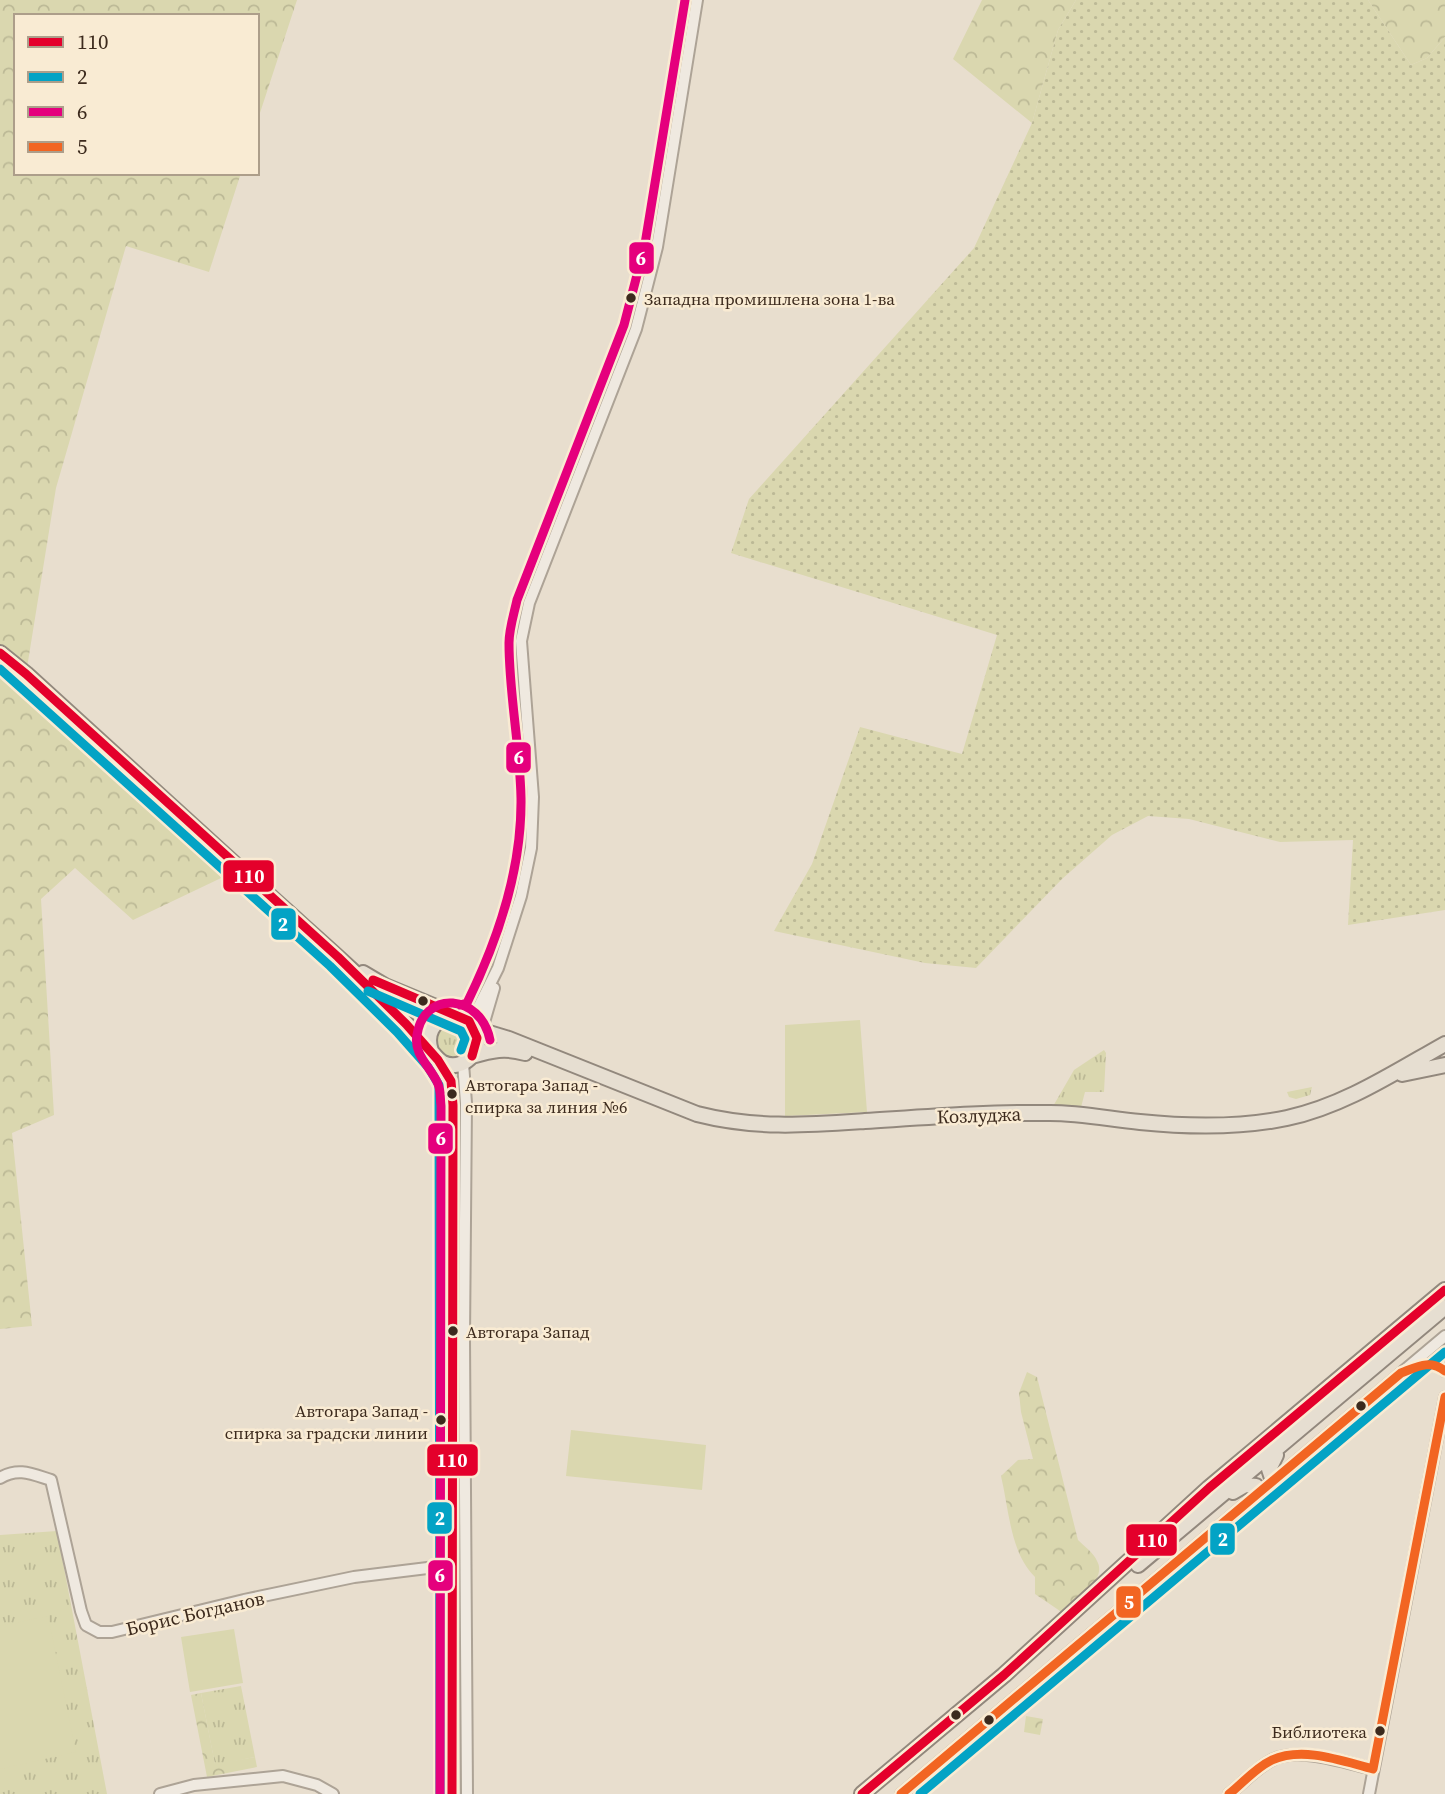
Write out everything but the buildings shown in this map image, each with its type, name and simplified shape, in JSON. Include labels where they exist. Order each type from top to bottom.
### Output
[{"type":"main road","points":[[0,653],[338,957],[434,1055],[448,1065],[474,1044],[459,1016],[376,982],[338,957]]},
{"type":"main road","points":[[434,1055],[428,1039],[433,1026],[443,1017],[459,1016]]},
{"type":"main road","name":"Козлуджа","points":[[474,1044],[509,1039],[697,1114],[727,1122],[784,1126],[1038,1113],[1167,1125],[1241,1124],[1306,1113],[1383,1079]]},
{"type":"main road","name":"Козлуджа","points":[[474,1044],[494,1049],[510,1049],[577,1067]]},
{"type":"main road","points":[[1383,1079],[1445,1044]]},
{"type":"main road","points":[[1383,1079],[1445,1065]]},
{"type":"main road","points":[[862,1794],[1289,1440],[1443,1296]]},
{"type":"main road","points":[[1004,1675],[1209,1488],[1443,1296]]},
{"type":"main road","points":[[1273,1481],[1269,1465],[1289,1440]]},
{"type":"main road","points":[[1194,1517],[1245,1485],[1254,1485],[1261,1492]]},
{"type":"street","points":[[459,1016],[475,1014],[480,1007],[498,968],[521,896],[533,828],[521,641],[524,621],[560,521],[636,329],[657,247],[697,0]]},
{"type":"street","points":[[467,1794],[464,1300],[466,1103],[474,1044],[494,991],[498,968]]},
{"type":"street","points":[[434,1055],[451,1081],[453,1105],[452,1794]]},
{"type":"street","points":[[901,1794],[1445,1336]]},
{"type":"street","points":[[1401,1373],[1427,1364],[1437,1365],[1445,1371]]},
{"type":"street","points":[[1368,1794],[1445,1398]]},
{"type":"street","name":"Борис Богданов","points":[[0,1478],[10,1472],[27,1473],[51,1480],[81,1611],[86,1625],[99,1632],[122,1630],[354,1577],[452,1564]]},
{"type":"street","points":[[1229,1794],[1270,1760],[1283,1755],[1299,1754],[1373,1769]]},
{"type":"street","points":[[160,1794],[194,1785],[283,1776],[328,1793]]},
{"type":"green space","points":[[0,0],[297,0],[259,116],[259,14],[14,14],[14,175],[240,175],[209,272],[126,246],[56,488],[26,674],[240,869],[133,920],[75,868],[41,899],[54,1115],[12,1133],[32,1326],[0,1329]]},
{"type":"green space","points":[[982,0],[1076,0],[1058,30],[1032,123],[953,59]]},
{"type":"green space","points":[[1076,0],[1368,0],[1411,65],[1427,58],[1445,37],[1445,910],[1348,925],[1353,840],[1280,842],[1189,819],[1148,816],[1112,835],[1062,879],[976,968],[925,963],[774,931],[812,864],[860,727],[962,754],[997,635],[731,553],[749,499],[974,248],[1032,123],[1058,30]]},
{"type":"green space","points":[[1368,0],[1445,0],[1445,37],[1427,58],[1411,65]]},
{"type":"green space","points":[[860,1020],[867,1112],[785,1116],[785,1025]]},
{"type":"green space","points":[[453,1024],[465,1029],[470,1041],[465,1053],[453,1058],[441,1053],[436,1041],[441,1029]]},
{"type":"green space","points":[[1104,1050],[1104,1092],[1085,1092],[1080,1111],[1052,1108],[1074,1070]]},
{"type":"green space","points":[[1312,1087],[1310,1095],[1296,1099],[1289,1097],[1287,1092]]},
{"type":"green space","points":[[1027,1372],[1037,1377],[1078,1540],[1094,1555],[1099,1568],[1089,1590],[1063,1613],[1035,1594],[1035,1577],[1020,1556],[1015,1543],[1001,1476],[1018,1460],[1033,1459],[1019,1393]]},
{"type":"green space","points":[[571,1430],[706,1445],[702,1490],[566,1476]]},
{"type":"green space","points":[[57,1531],[107,1794],[0,1794],[0,1535]]},
{"type":"green space","points":[[48,1616],[76,1752],[0,1769],[0,1626]]},
{"type":"green space","points":[[234,1629],[243,1683],[190,1692],[181,1637]]},
{"type":"green space","points":[[241,1686],[255,1757],[215,1765],[201,1693]]},
{"type":"green space","points":[[201,1693],[215,1764],[255,1757],[257,1767],[207,1777],[191,1695]]},
{"type":"green space","points":[[1026,1716],[1043,1719],[1040,1735],[1024,1732]]},
{"type":"transit line","name":"6","points":[[460,1005],[467,1003],[489,955],[506,904],[517,852],[521,798],[509,662],[512,622],[517,600],[624,325],[645,244],[685,0]]},
{"type":"transit line","name":"110","points":[[0,653],[338,957],[406,1024],[438,1060],[451,1081],[452,1794]]},
{"type":"transit line","name":"2","points":[[0,669],[330,966],[397,1032],[428,1067],[439,1085],[440,1794]]},
{"type":"transit line","name":"110","points":[[373,980],[469,1021],[477,1038],[472,1056]]},
{"type":"transit line","name":"2","points":[[368,991],[461,1031],[465,1039],[461,1050]]},
{"type":"transit line","name":"6","points":[[440,1794],[441,1106],[438,1084],[420,1055],[416,1042],[422,1020],[430,1010],[441,1004],[453,1003],[476,1013],[485,1025],[490,1040]]},
{"type":"transit line","name":"110","points":[[862,1794],[1004,1675],[1209,1488],[1445,1290]]},
{"type":"transit line","name":"2","points":[[920,1794],[1445,1352]]},
{"type":"transit line","name":"5","points":[[901,1794],[1401,1373],[1429,1365],[1445,1371]]},
{"type":"transit line","name":"5","points":[[1229,1794],[1260,1767],[1284,1756],[1322,1756],[1373,1769],[1445,1397]]},
{"type":"place","name":"Западна промишлена зона 1-ва","points":[[631,298]]},
{"type":"place","name":"Автогара Запад - спирка за линия №6","points":[[452,1094]]},
{"type":"place","name":"Автогара Запад","points":[[453,1331]]},
{"type":"place","name":"Автогара Запад - спирка за градски линии","points":[[441,1420]]},
{"type":"place","name":"Библиотека","points":[[1380,1731]]}]
